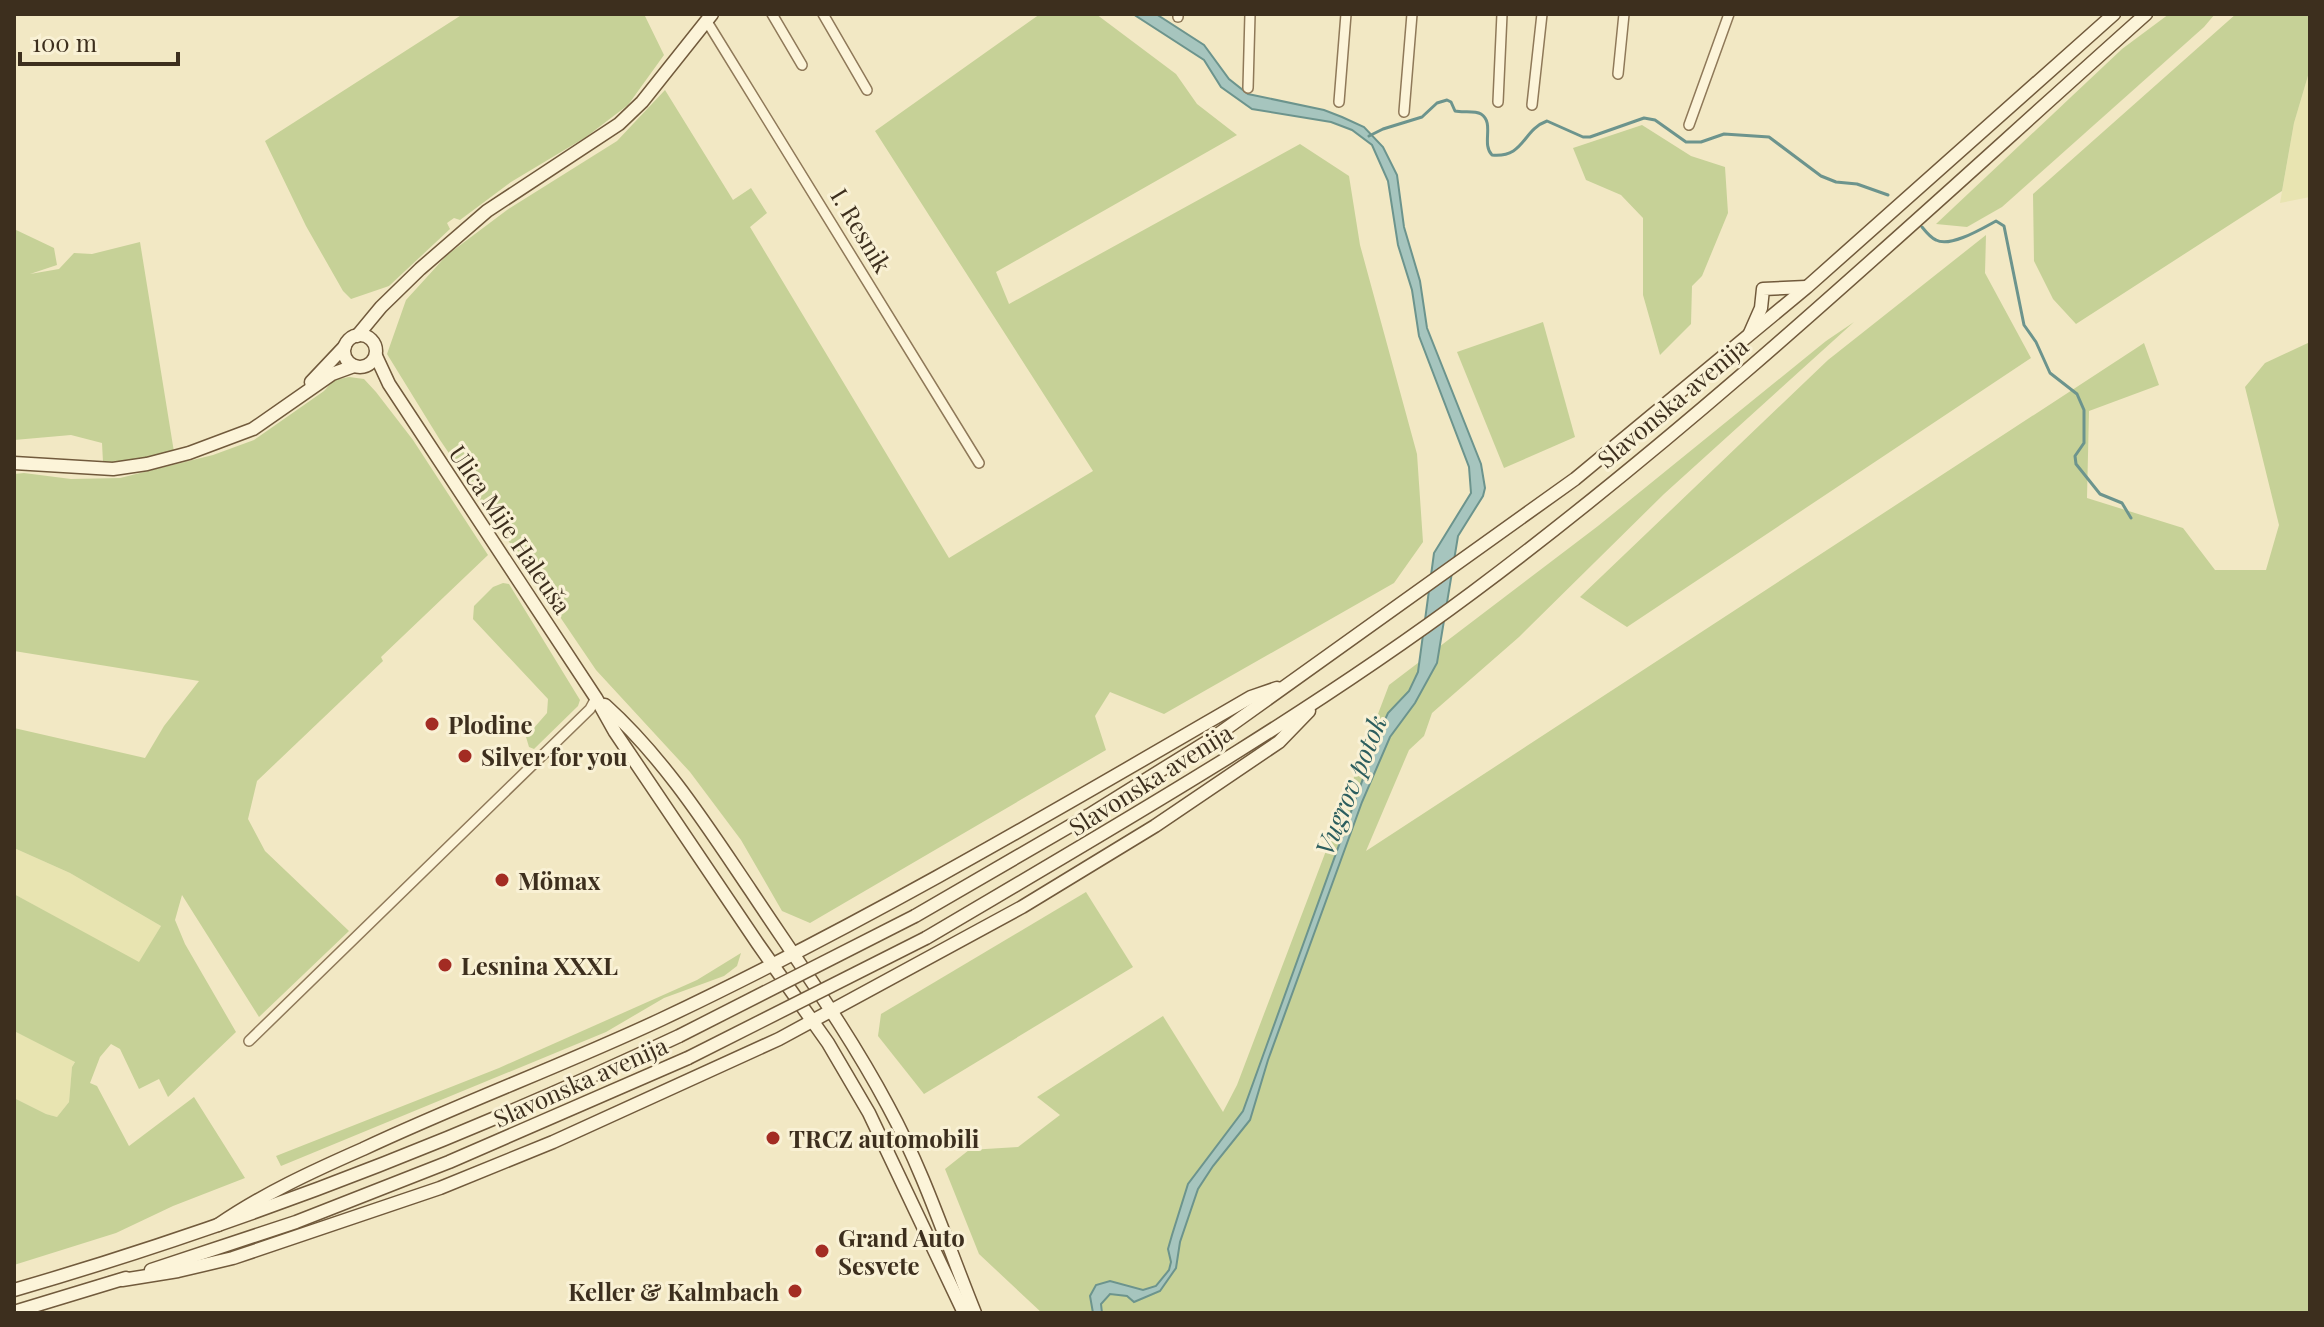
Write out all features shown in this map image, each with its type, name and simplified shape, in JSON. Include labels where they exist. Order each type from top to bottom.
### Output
[{"type":"main road","name":"Slavonska avenija","points":[[14,1290],[218,1225],[441,1142],[679,1036],[915,916],[1089,815],[1213,738],[1294,682],[1575,479],[1807,287],[2114,14]]},
{"type":"main road","name":"Slavonska avenija","points":[[14,1312],[45,1308],[296,1222],[449,1162],[688,1058],[926,938],[1119,825],[1316,702],[1476,590],[1595,496],[1754,362],[2146,14]]},
{"type":"main road","name":"I. Resnik","points":[[357,336],[398,290],[487,211],[619,124],[642,102],[709,17]]},
{"type":"main road","points":[[1749,336],[1761,308],[1763,289],[1807,287]]},
{"type":"main road","name":"I. Resnik","points":[[375,349],[380,320],[398,290]]},
{"type":"main road","points":[[14,463],[101,469],[147,464],[229,440],[269,420],[332,374],[370,365],[375,349],[366,336],[357,336],[346,345],[299,397]]},
{"type":"main road","points":[[346,345],[346,360],[357,367]]},
{"type":"main road","name":"Ulica Mije Haleuša","points":[[375,349],[389,384],[596,698],[615,732],[813,1022],[869,1113],[964,1313]]},
{"type":"main road","name":"Ulica Mije Haleuša","points":[[357,367],[389,384]]},
{"type":"main road","points":[[218,1225],[256,1200],[320,1168],[659,1020],[773,964],[1009,838],[1251,697],[1294,682]]},
{"type":"main road","name":"Ulica Mije Haleuša","points":[[596,698],[625,725],[678,785],[833,1011],[890,1109],[922,1179],[975,1313]]},
{"type":"main road","points":[[122,1280],[233,1258],[440,1188],[553,1142],[813,1022],[1022,907],[1155,826],[1279,742],[1316,702]]},
{"type":"street","points":[[772,14],[802,65]]},
{"type":"street","points":[[823,14],[867,90]]},
{"type":"street","points":[[1248,88],[1250,14]]},
{"type":"street","points":[[1339,102],[1346,14]]},
{"type":"street","points":[[1404,112],[1412,14]]},
{"type":"street","points":[[1498,102],[1502,14]]},
{"type":"street","points":[[1532,105],[1542,14]]},
{"type":"street","points":[[1618,74],[1624,14]]},
{"type":"street","points":[[1689,125],[1729,14]]},
{"type":"street","name":"I. Resnik","points":[[709,17],[979,463]]},
{"type":"street","points":[[249,1041],[590,709],[596,698]]},
{"type":"shaded area","points":[[2310,69],[2310,197],[2280,203],[2294,123]]},
{"type":"shaded area","points":[[14,848],[70,873],[161,926],[139,963],[14,894]]},
{"type":"shaded area","points":[[14,1031],[75,1061],[69,1102],[57,1117],[14,1098]]},
{"type":"green space","points":[[463,14],[644,14],[664,55],[628,105],[586,137],[511,182],[460,220],[454,218],[447,223],[450,229],[389,286],[351,299],[343,291],[306,226],[265,141]]},
{"type":"green space","points":[[1040,14],[1096,14],[1176,74],[1197,104],[1237,135],[996,272],[1009,304],[1300,144],[1349,176],[1360,245],[1417,454],[1423,542],[1394,583],[1164,714],[1110,692],[1095,716],[1106,750],[810,923],[782,911],[741,840],[690,772],[596,670],[440,440],[387,354],[406,300],[447,255],[507,210],[617,141],[665,90],[733,200],[751,188],[767,213],[750,227],[949,558],[1093,471],[875,131]]},
{"type":"green space","points":[[2169,14],[2215,14],[2002,207],[1967,227],[1936,224],[2122,49]]},
{"type":"green space","points":[[2236,14],[2310,14],[2310,69],[2294,123],[2282,191],[2076,324],[2053,299],[2034,261],[2033,194]]},
{"type":"green space","points":[[1642,125],[1691,156],[1725,167],[1728,213],[1702,276],[1692,286],[1691,324],[1660,355],[1643,295],[1643,218],[1621,195],[1586,180],[1573,148]]},
{"type":"green space","points":[[14,229],[54,248],[57,265],[30,274],[59,269],[74,253],[92,254],[140,242],[174,452],[126,463],[103,462],[102,443],[71,435],[14,440]]},
{"type":"green space","points":[[1986,235],[1985,273],[2031,358],[1627,627],[1580,597],[1828,360]]},
{"type":"green space","points":[[1543,322],[1575,437],[1504,468],[1457,352]]},
{"type":"green space","points":[[1854,322],[1664,494],[1519,637],[1432,713],[1424,736],[1409,750],[1366,851],[2144,343],[2159,385],[2089,411],[2087,498],[2183,528],[2215,570],[2266,570],[2279,525],[2245,387],[2265,363],[2310,342],[2310,1313],[1042,1313],[979,1254],[945,1169],[969,1150],[1018,1147],[1060,1115],[1037,1097],[1163,1016],[1223,1112],[1237,1085],[1389,685],[1598,526],[1826,341]]},
{"type":"green space","points":[[349,377],[364,379],[376,392],[413,440],[488,555],[257,781],[248,819],[265,851],[349,931],[259,1017],[182,895],[175,920],[185,944],[236,1032],[168,1097],[159,1079],[139,1089],[120,1049],[111,1044],[100,1057],[90,1083],[97,1086],[129,1146],[194,1097],[245,1178],[173,1206],[116,1233],[14,1265],[14,1098],[57,1117],[69,1102],[75,1062],[14,1031],[14,894],[139,962],[161,926],[70,873],[14,848],[14,728],[145,758],[164,726],[199,681],[14,651],[14,474],[71,479],[120,478],[213,455],[254,440],[324,391],[334,380]]},
{"type":"green space","points":[[509,584],[580,700],[578,706],[534,749],[529,747],[526,737],[547,713],[548,699],[473,619],[474,606],[493,587]]},
{"type":"green space","points":[[1086,892],[1133,967],[924,1094],[878,1036],[881,1014]]},
{"type":"green space","points":[[741,953],[737,966],[724,976],[664,998],[606,1032],[281,1166],[276,1156],[499,1068],[697,980]]},
{"type":"water","points":[[1133,14],[1156,14],[1204,45],[1229,79],[1248,94],[1324,110],[1342,117],[1364,127],[1383,147],[1397,175],[1404,227],[1420,281],[1427,328],[1481,464],[1485,488],[1458,536],[1437,663],[1415,703],[1390,737],[1362,802],[1268,1060],[1250,1120],[1198,1189],[1180,1242],[1176,1268],[1160,1291],[1134,1302],[1127,1296],[1110,1294],[1101,1304],[1102,1313],[1093,1313],[1090,1296],[1096,1285],[1110,1281],[1143,1290],[1156,1286],[1169,1270],[1168,1249],[1188,1184],[1243,1111],[1382,726],[1388,713],[1409,691],[1418,672],[1434,553],[1471,493],[1469,467],[1419,336],[1412,290],[1398,245],[1388,181],[1372,145],[1352,130],[1331,122],[1252,109],[1221,87],[1204,60]]},
{"type":"waterway","points":[[1369,136],[1422,117],[1437,103],[1447,100],[1455,111],[1478,113],[1485,118],[1492,155],[1511,152],[1547,121],[1583,137],[1590,137],[1644,118],[1655,120],[1686,142],[1701,142],[1724,134],[1769,137],[1821,176],[1888,195]]},
{"type":"waterway","points":[[1922,227],[1932,238],[1942,242],[1966,236],[1996,221],[2004,226],[2024,325],[2036,342],[2050,373],[2077,394],[2084,410],[2084,443],[2075,456],[2076,464],[2100,494],[2122,503],[2131,518]]},
{"type":"place","name":"Plodine","points":[[432,724]]},
{"type":"place","name":"Silver for you","points":[[465,756]]},
{"type":"place","name":"Mömax","points":[[502,880]]},
{"type":"place","name":"Lesnina XXXL","points":[[445,965]]},
{"type":"place","name":"TRCZ automobili","points":[[773,1138]]},
{"type":"place","name":"Grand Auto Sesvete","points":[[822,1251]]},
{"type":"place","name":"Keller & Kalmbach","points":[[795,1291]]},
{"type":"water label","name":"Vugrov potok","points":[[1350,785]]}]
